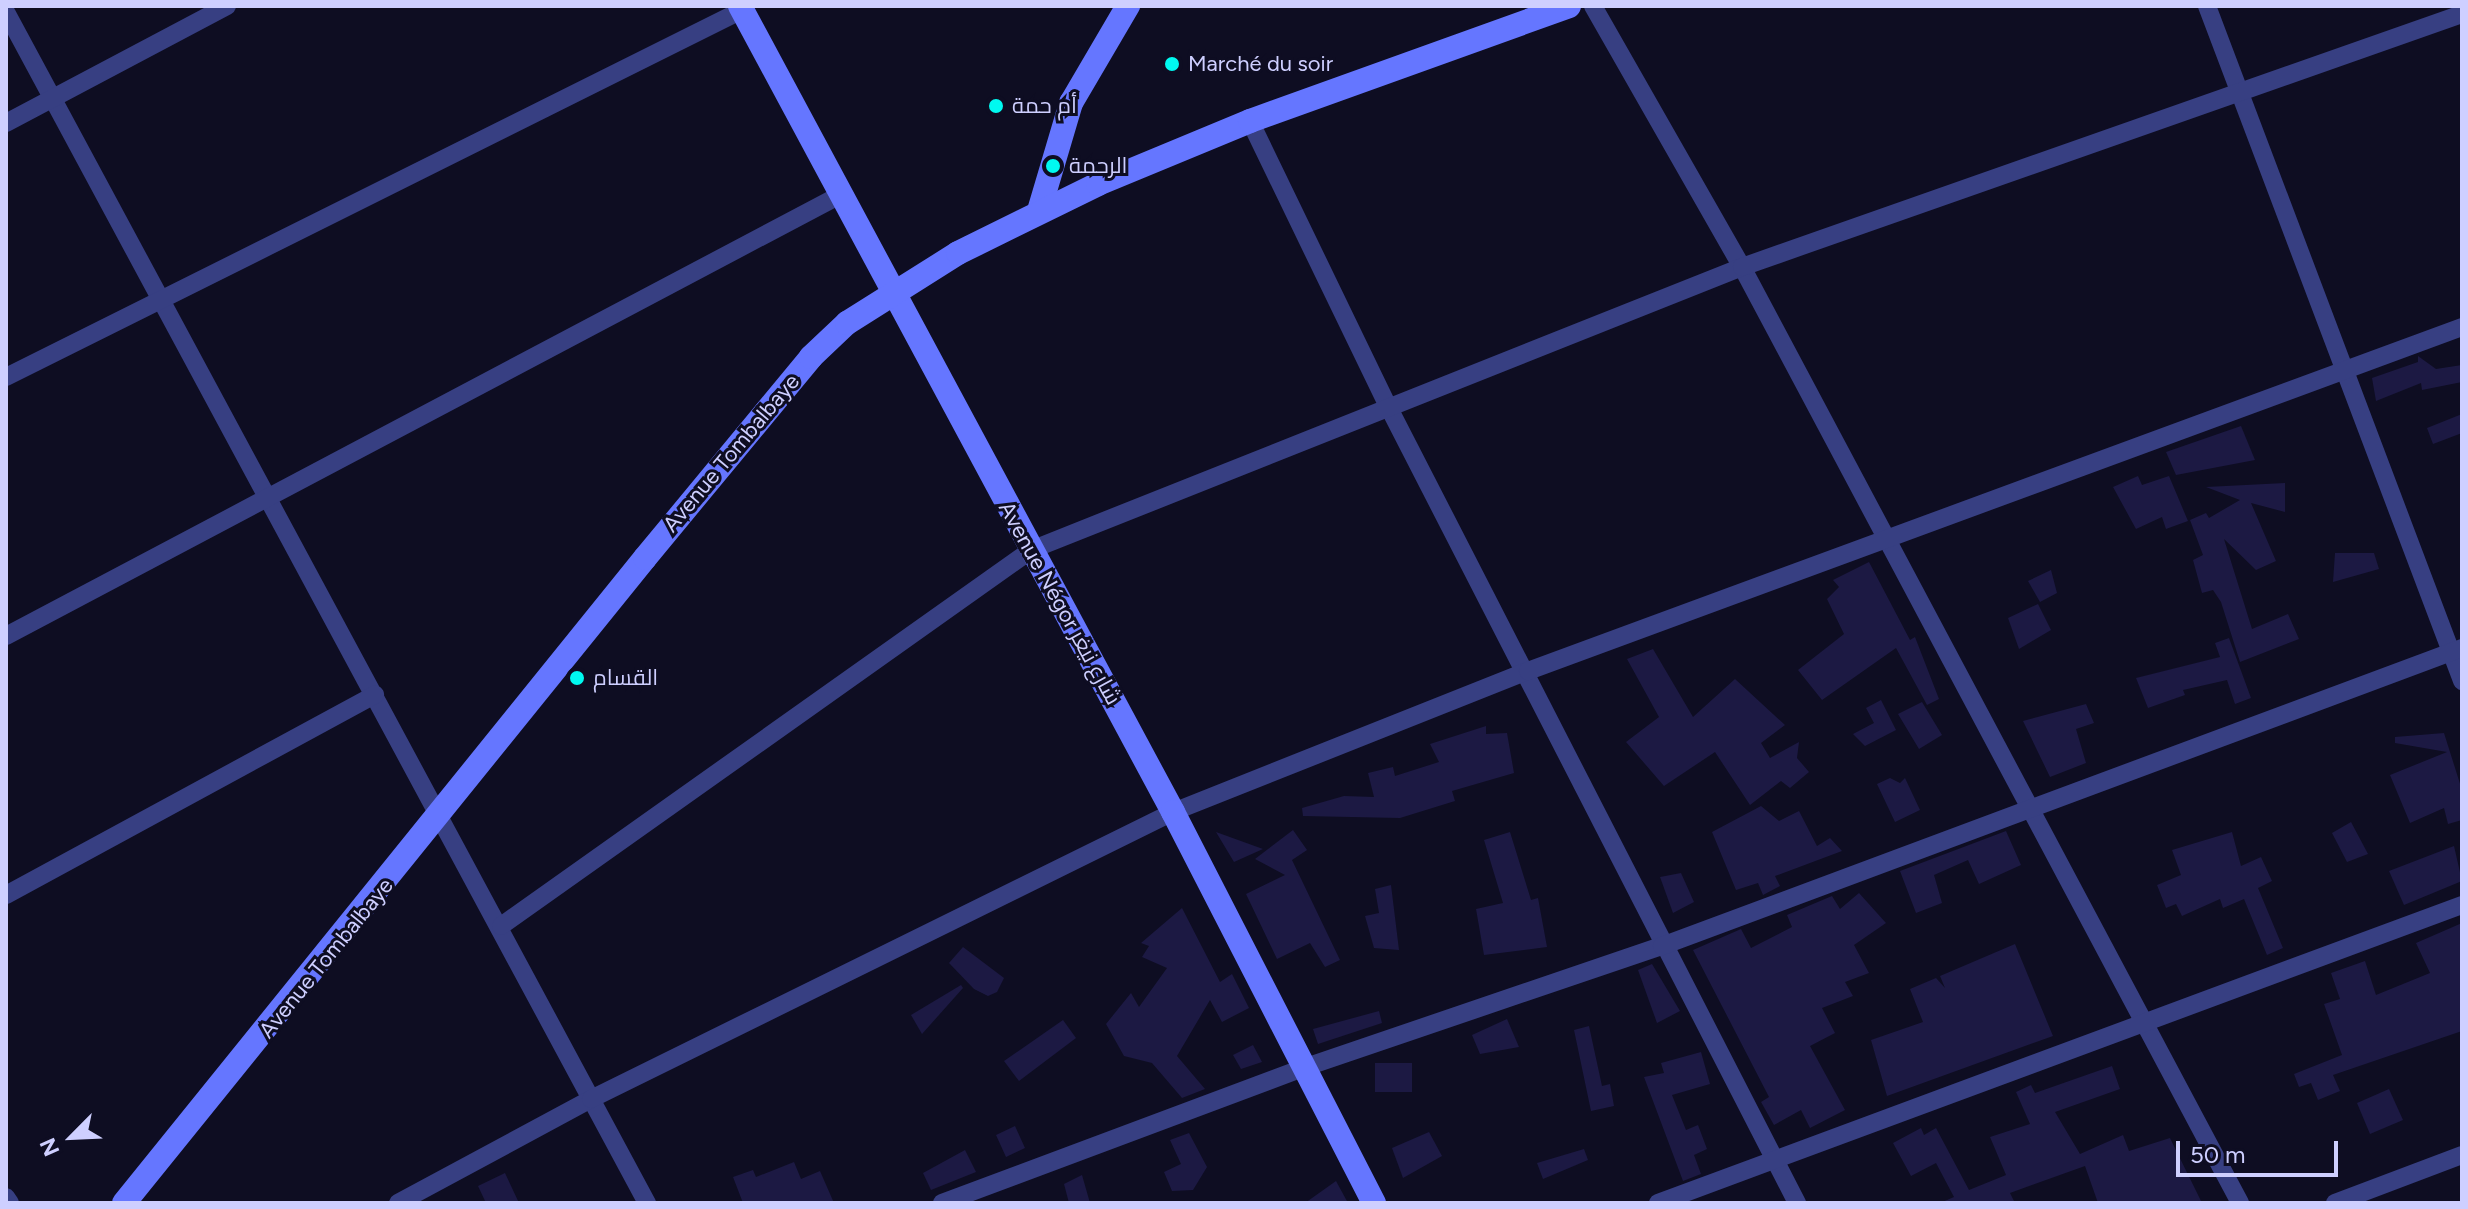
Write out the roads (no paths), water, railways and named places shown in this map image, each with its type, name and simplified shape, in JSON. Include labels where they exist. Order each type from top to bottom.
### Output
[{"type":"main road","points":[[1039,211],[1071,103],[1128,6]]},
{"type":"main road","name":"Avenue Tombalbaye","points":[[124,1203],[811,357],[891,292],[1039,211],[1250,121],[1569,6]]},
{"type":"main road","name":"Avenue Négor شارع نيغر","points":[[741,8],[1173,812],[1374,1203]]},
{"type":"street","points":[[6,123],[227,6]]},
{"type":"street","points":[[1593,6],[1742,267],[2240,1203]]},
{"type":"street","points":[[2207,6],[2457,650],[2462,681]]},
{"type":"street","points":[[6,377],[157,297],[741,8]]},
{"type":"street","points":[[6,12],[157,297],[270,497],[501,926],[647,1203]]},
{"type":"street","points":[[501,926],[1031,550],[1742,267],[2462,14]]},
{"type":"street","points":[[1250,121],[1389,408],[1528,671],[1662,946],[1797,1203]]},
{"type":"street","points":[[6,636],[840,195]]},
{"type":"street","points":[[398,1203],[591,1099],[1173,812],[1528,671],[2462,327]]},
{"type":"street","points":[[942,1203],[1303,1068],[1662,946],[2028,806],[2457,650]]},
{"type":"street","points":[[6,895],[375,695]]},
{"type":"street","points":[[1658,1203],[2462,905]]},
{"type":"street","points":[[2335,1203],[2462,1155]]},
{"type":"street","points":[[6,1197],[10,1203]]},
{"type":"place","name":"Marché du soir","points":[[1172,64]]},
{"type":"place","name":"أم حمة","points":[[996,106]]},
{"type":"place","name":"الرحمة","points":[[1053,166]]},
{"type":"place","name":"القسام","points":[[577,678]]}]
